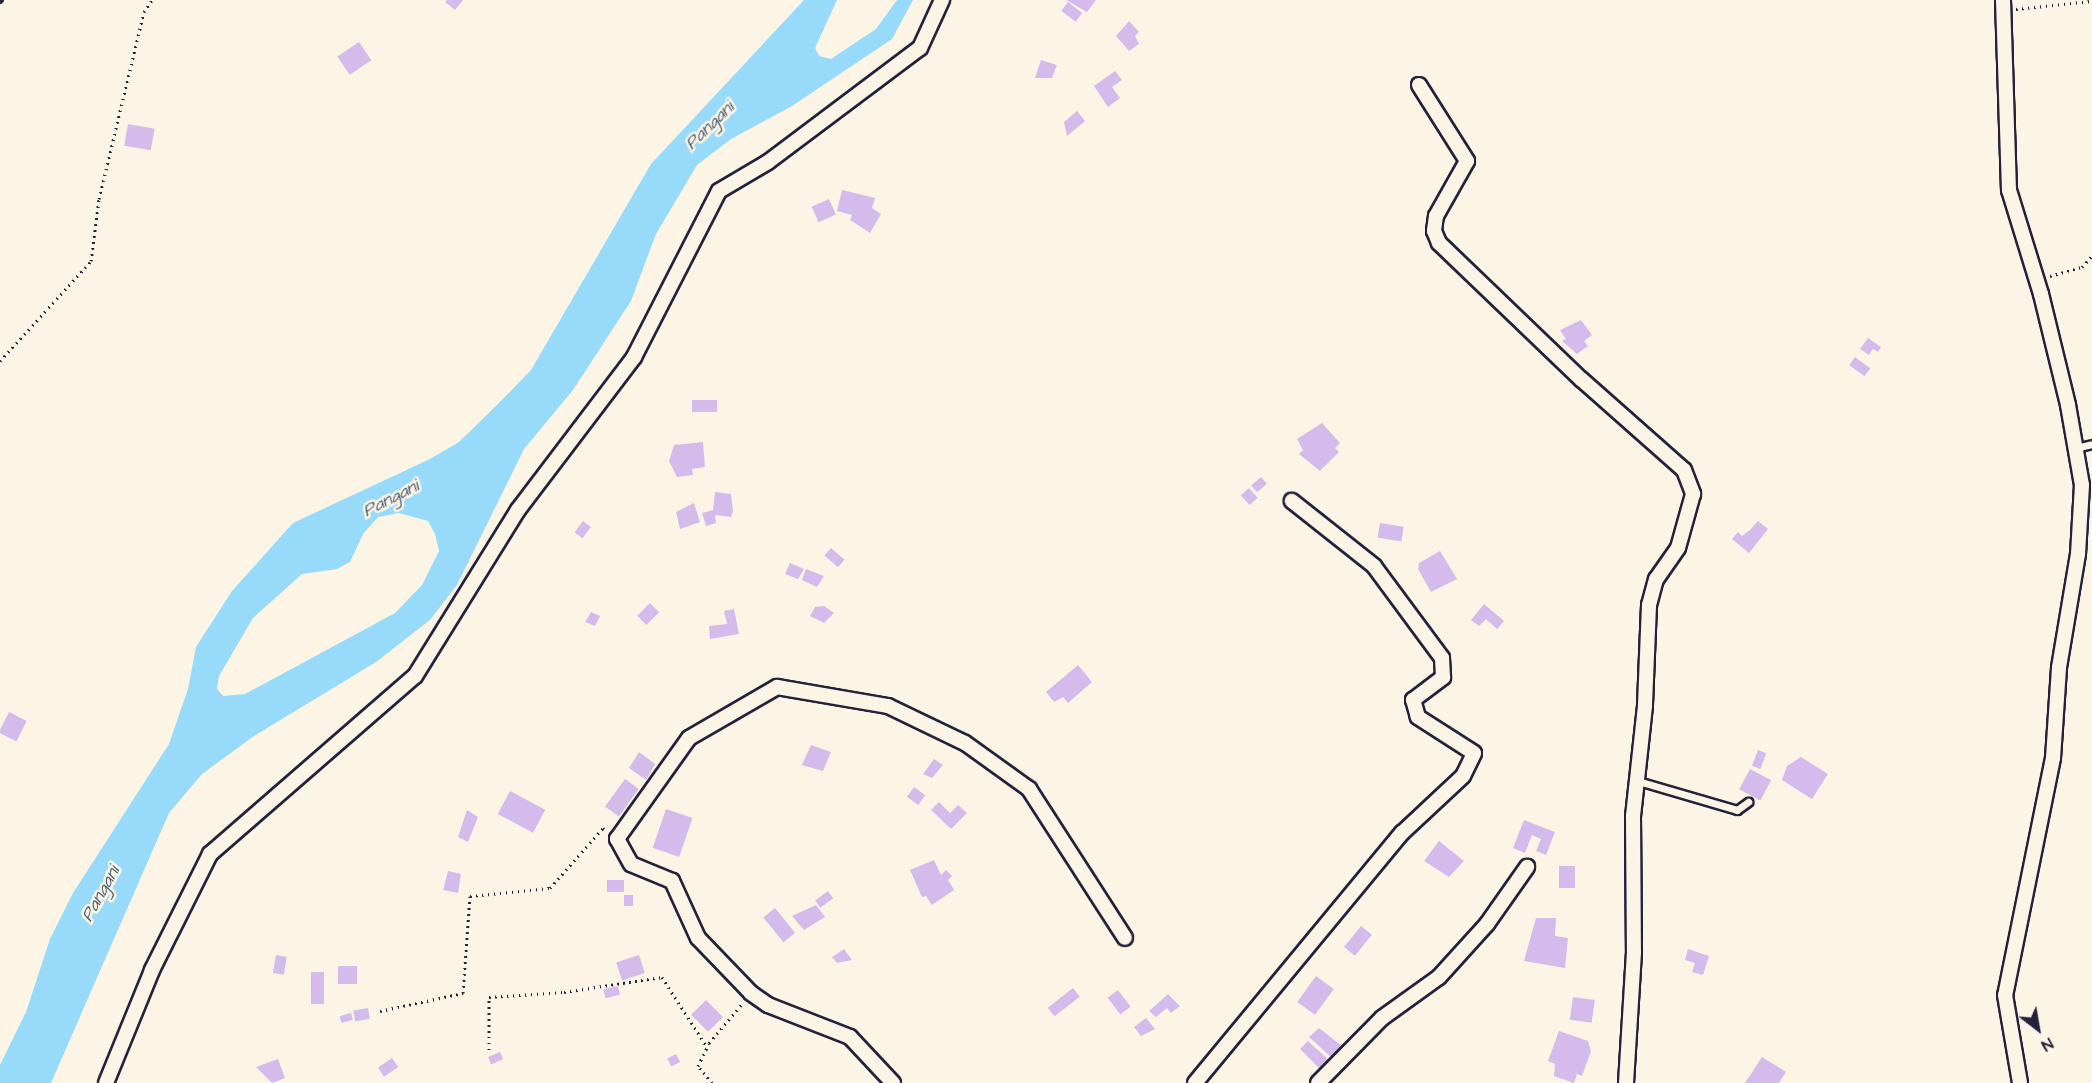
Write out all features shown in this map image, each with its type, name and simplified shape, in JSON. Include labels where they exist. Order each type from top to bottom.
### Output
[{"type":"street","points":[[106,1083],[152,970],[210,854],[416,676],[518,510],[634,357],[719,191],[768,162],[920,48],[942,0]]},
{"type":"street","points":[[2003,5],[2009,190],[2037,279],[2082,485],[2078,554],[2059,668],[2053,758],[2005,995],[2020,1083]]},
{"type":"street","points":[[1419,85],[1467,161],[1436,216],[1434,231],[1439,243],[1581,379],[1684,470],[1694,495],[1677,548],[1656,579],[1649,605],[1638,781],[1633,816],[1634,952],[1626,1083]]},
{"type":"street","points":[[1195,1083],[1402,833],[1463,776],[1474,753],[1418,717],[1413,700],[1443,677],[1442,658],[1374,566],[1292,501]]},
{"type":"street","points":[[894,1083],[850,1037],[768,1005],[750,993],[698,938],[672,881],[631,864],[617,839],[689,738],[777,687],[888,706],[965,743],[1029,789],[1125,938]]},
{"type":"street","points":[[1318,1083],[1382,1018],[1439,977],[1487,924],[1527,867]]},
{"type":"lane","points":[[2075,448],[2092,444]]},
{"type":"lane","points":[[1638,781],[1737,810],[1748,802]]},
{"type":"path","points":[[0,361],[91,261],[99,199],[144,12],[152,0]]},
{"type":"path","points":[[2003,5],[2092,1]]},
{"type":"path","points":[[2037,279],[2082,267],[2092,256]]},
{"type":"path","points":[[380,1011],[463,993],[470,896],[550,888],[603,828],[617,839]]},
{"type":"path","points":[[489,1050],[489,997],[564,992],[662,977],[707,1047]]},
{"type":"path","points":[[712,1083],[698,1066],[707,1047],[750,993]]},
{"type":"water","name":"Pangani","points":[[804,0],[837,0],[815,48],[819,56],[831,59],[876,29],[897,0],[913,0],[892,39],[792,106],[731,139],[697,165],[656,234],[631,301],[573,390],[524,449],[457,585],[430,620],[376,662],[254,736],[202,774],[169,813],[51,1083],[0,1083],[0,1065],[26,1012],[50,939],[73,893],[169,744],[188,689],[196,647],[232,591],[293,523],[430,459],[459,442],[498,404],[531,370],[651,164]],"holes":[[[399,513],[428,521],[435,534],[439,551],[422,585],[395,613],[245,694],[223,696],[217,689],[219,676],[253,618],[302,574],[337,569],[350,562],[363,534],[378,517]]]},
{"type":"building","points":[[463,0],[455,10],[445,2]]},
{"type":"building","points":[[1066,0],[1096,0],[1087,12]]},
{"type":"building","points":[[1068,2],[1082,13],[1075,22],[1061,11]]},
{"type":"building","points":[[1129,21],[1139,32],[1135,36],[1139,44],[1129,51],[1116,36]]},
{"type":"building","points":[[359,42],[371,60],[350,75],[337,57]]},
{"type":"building","points":[[1041,60],[1057,65],[1052,78],[1035,78]]},
{"type":"building","points":[[1115,71],[1122,80],[1112,87],[1120,98],[1108,107],[1094,86]]},
{"type":"building","points":[[1077,111],[1085,121],[1067,136],[1064,122]]},
{"type":"building","points":[[128,124],[155,129],[151,150],[124,146]]},
{"type":"building","points":[[842,190],[875,198],[872,208],[881,214],[870,233],[850,220],[852,215],[837,211]]},
{"type":"building","points":[[829,199],[836,215],[819,222],[812,207]]},
{"type":"building","points":[[1581,320],[1592,335],[1584,341],[1588,346],[1577,354],[1562,341],[1566,339],[1560,330]]},
{"type":"building","points":[[1868,338],[1881,347],[1878,352],[1873,349],[1869,355],[1860,349]]},
{"type":"building","points":[[1855,357],[1870,368],[1864,376],[1849,365]]},
{"type":"building","points":[[692,400],[717,400],[717,412],[692,412]]},
{"type":"building","points":[[1322,423],[1340,443],[1335,448],[1339,452],[1320,471],[1299,454],[1303,450],[1297,439]]},
{"type":"building","points":[[703,442],[705,467],[692,469],[693,475],[677,477],[669,461],[674,445]]},
{"type":"building","points":[[1261,477],[1267,484],[1257,492],[1251,486]]},
{"type":"building","points":[[1249,488],[1258,498],[1250,505],[1241,495]]},
{"type":"building","points":[[715,492],[731,494],[733,511],[731,517],[715,515],[716,523],[706,526],[702,513],[713,510]]},
{"type":"building","points":[[694,503],[700,522],[680,529],[676,512]]},
{"type":"building","points":[[583,521],[591,527],[583,538],[575,532]]},
{"type":"building","points":[[1758,521],[1768,529],[1749,553],[1732,539],[1738,532],[1742,536]]},
{"type":"building","points":[[1380,523],[1404,527],[1401,542],[1378,538]]},
{"type":"building","points":[[831,548],[845,560],[838,567],[824,556]]},
{"type":"building","points":[[1440,551],[1457,579],[1431,592],[1418,569],[1419,563]]},
{"type":"building","points":[[790,563],[804,569],[798,579],[785,574]]},
{"type":"building","points":[[806,569],[824,576],[817,587],[802,580]]},
{"type":"building","points":[[650,603],[659,612],[646,625],[637,616]]},
{"type":"building","points":[[1484,604],[1504,621],[1497,629],[1486,619],[1479,626],[1471,620]]},
{"type":"building","points":[[824,606],[834,613],[824,623],[810,616],[815,607]]},
{"type":"building","points":[[734,609],[739,634],[710,639],[709,626],[727,624],[724,611]]},
{"type":"building","points":[[591,612],[600,616],[595,626],[585,622]]},
{"type":"building","points":[[1078,665],[1092,682],[1068,703],[1063,697],[1054,702],[1046,692]]},
{"type":"building","points":[[9,712],[27,721],[16,742],[0,733]]},
{"type":"building","points":[[811,745],[831,752],[823,771],[802,765]]},
{"type":"building","points":[[1758,750],[1766,753],[1760,769],[1752,766]]},
{"type":"building","points":[[639,752],[655,764],[646,780],[629,768]]},
{"type":"building","points":[[1801,757],[1828,774],[1812,799],[1782,780],[1787,766]]},
{"type":"building","points":[[934,759],[943,765],[932,778],[923,774]]},
{"type":"building","points":[[1750,769],[1771,780],[1760,801],[1739,789]]},
{"type":"building","points":[[625,779],[639,789],[619,816],[605,807]]},
{"type":"building","points":[[914,787],[925,795],[918,805],[907,797]]},
{"type":"building","points":[[510,791],[545,810],[533,833],[498,814]]},
{"type":"building","points":[[939,802],[950,813],[958,805],[967,813],[951,829],[931,810]]},
{"type":"building","points":[[666,809],[692,818],[679,857],[653,848]]},
{"type":"building","points":[[467,810],[478,817],[468,842],[458,837]]},
{"type":"building","points":[[1524,820],[1555,832],[1546,855],[1536,851],[1541,839],[1532,835],[1525,853],[1513,848]]},
{"type":"building","points":[[1439,841],[1464,861],[1449,877],[1424,861]]},
{"type":"building","points":[[934,860],[941,875],[946,870],[952,876],[948,880],[954,890],[932,905],[926,896],[922,897],[910,870]]},
{"type":"building","points":[[1559,866],[1575,866],[1575,888],[1559,888]]},
{"type":"building","points":[[448,871],[461,874],[458,893],[443,890]]},
{"type":"building","points":[[607,880],[624,880],[624,892],[607,892]]},
{"type":"building","points":[[828,891],[833,898],[820,908],[815,900]]},
{"type":"building","points":[[624,895],[633,895],[633,906],[624,906]]},
{"type":"building","points":[[816,905],[825,917],[804,930],[792,916]]},
{"type":"building","points":[[775,908],[795,933],[783,942],[763,917]]},
{"type":"building","points":[[1536,918],[1556,918],[1555,936],[1568,938],[1565,968],[1524,961]]},
{"type":"building","points":[[1361,926],[1372,935],[1355,956],[1344,947]]},
{"type":"building","points":[[844,949],[852,960],[837,963],[832,957]]},
{"type":"building","points":[[1688,949],[1709,956],[1703,975],[1692,972],[1695,963],[1685,960]]},
{"type":"building","points":[[276,955],[287,957],[284,975],[273,973]]},
{"type":"building","points":[[639,955],[645,973],[622,980],[616,962]]},
{"type":"building","points":[[338,966],[357,966],[357,984],[338,984]]},
{"type":"building","points":[[311,972],[324,972],[324,1004],[311,1004]]},
{"type":"building","points":[[1316,976],[1334,989],[1315,1015],[1297,1002]]},
{"type":"building","points":[[618,986],[620,995],[605,998],[603,989]]},
{"type":"building","points":[[1073,988],[1080,997],[1055,1016],[1048,1008]]},
{"type":"building","points":[[1118,990],[1131,1007],[1120,1015],[1108,998]]},
{"type":"building","points":[[1168,994],[1180,1006],[1171,1013],[1167,1008],[1156,1017],[1149,1011]]},
{"type":"building","points":[[1573,997],[1595,1000],[1592,1023],[1570,1020]]},
{"type":"building","points":[[706,1000],[723,1017],[708,1032],[691,1015]]},
{"type":"building","points":[[368,1008],[370,1019],[355,1021],[353,1011]]},
{"type":"building","points":[[351,1013],[353,1020],[341,1023],[339,1016]]},
{"type":"building","points":[[1146,1018],[1155,1029],[1141,1036],[1134,1027]]},
{"type":"building","points":[[1319,1028],[1342,1046],[1332,1058],[1309,1037]]},
{"type":"building","points":[[1559,1031],[1588,1041],[1591,1051],[1582,1076],[1577,1074],[1574,1083],[1554,1076],[1555,1064],[1548,1061]]},
{"type":"building","points":[[1308,1041],[1330,1061],[1320,1069],[1300,1049]]},
{"type":"building","points":[[500,1052],[503,1059],[491,1064],[488,1057]]},
{"type":"building","points":[[676,1054],[680,1062],[671,1067],[667,1059]]},
{"type":"building","points":[[1762,1057],[1786,1072],[1779,1083],[1745,1083]]},
{"type":"building","points":[[392,1058],[398,1067],[384,1077],[378,1068]]},
{"type":"building","points":[[278,1059],[285,1078],[272,1083],[256,1067]]}]
